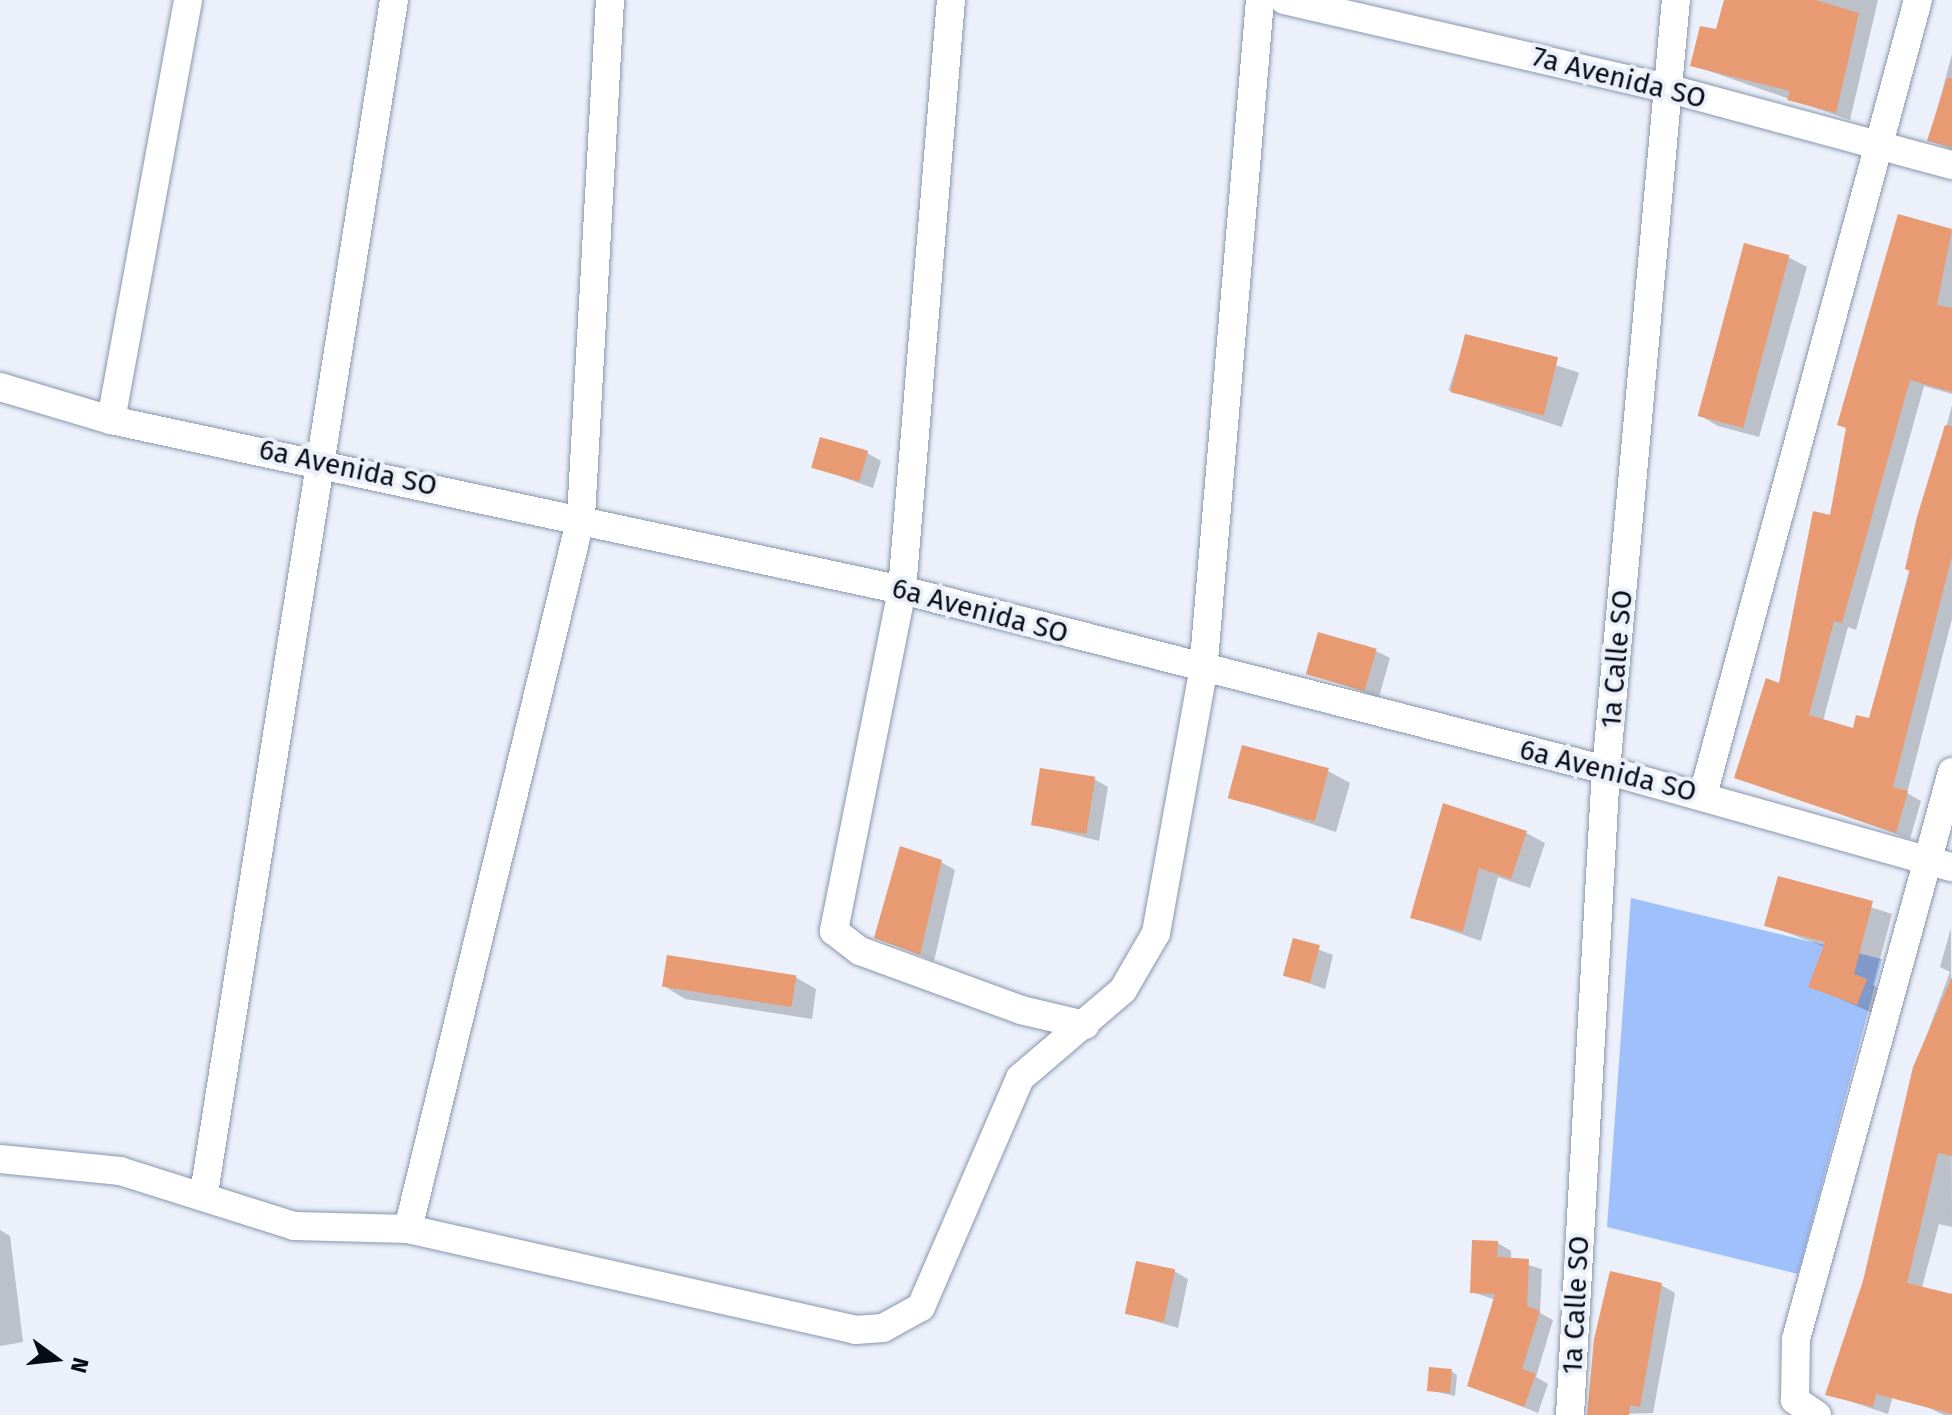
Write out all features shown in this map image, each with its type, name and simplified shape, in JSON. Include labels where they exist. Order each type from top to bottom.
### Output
[{"type":"street","points":[[111,420],[188,0]]},
{"type":"street","points":[[204,1193],[394,0]]},
{"type":"street","points":[[408,1229],[581,517],[610,0]]},
{"type":"street","points":[[951,0],[902,590],[834,931],[860,951],[1021,1010],[1085,1025]]},
{"type":"street","points":[[0,1159],[120,1171],[204,1193],[294,1226],[408,1229],[855,1330],[883,1328],[921,1307],[1020,1078],[1123,990],[1156,933],[1203,672],[1260,0]]},
{"type":"street","name":"7a Avenida SO","points":[[1284,0],[1670,89],[1952,165]]},
{"type":"street","name":"1a Calle SO","points":[[1570,1415],[1606,770],[1676,51],[1676,0]]},
{"type":"street","points":[[1676,51],[1688,0]]},
{"type":"street","points":[[1703,795],[1918,0]]},
{"type":"street","name":"6a Avenida SO","points":[[0,387],[111,420],[581,517],[902,590],[1203,672],[1703,795],[1940,863]]},
{"type":"street","points":[[1817,1415],[1795,1400],[1796,1339],[1940,863],[1952,772]]},
{"type":"shaded area","points":[[1631,898],[1882,959],[1798,1274],[1607,1227]]},
{"type":"building","points":[[1724,0],[1815,0],[1859,13],[1836,113],[1787,100],[1790,91],[1690,66],[1700,26],[1716,29]]},
{"type":"building","points":[[1947,78],[1952,78],[1952,147],[1927,141]]},
{"type":"building","points":[[1898,214],[1952,229],[1937,305],[1952,308],[1952,392],[1910,380],[1842,623],[1834,621],[1809,715],[1853,728],[1856,715],[1869,718],[1910,571],[1905,569],[1917,517],[1945,425],[1952,426],[1952,556],[1893,787],[1908,791],[1896,833],[1734,778],[1766,678],[1779,683],[1813,511],[1830,515],[1846,428],[1837,425]]},
{"type":"building","points":[[1744,243],[1789,255],[1743,428],[1698,416]]},
{"type":"building","points":[[1465,334],[1558,357],[1544,415],[1450,392]]},
{"type":"building","points":[[820,437],[868,451],[859,482],[811,468]]},
{"type":"building","points":[[1318,632],[1377,649],[1365,691],[1306,674]]},
{"type":"building","points":[[1242,745],[1329,768],[1315,821],[1228,798]]},
{"type":"building","points":[[1040,768],[1095,777],[1086,834],[1031,825]]},
{"type":"building","points":[[1443,803],[1527,831],[1511,879],[1479,868],[1463,932],[1410,918]]},
{"type":"building","points":[[900,846],[942,860],[920,955],[874,938]]},
{"type":"building","points":[[1778,876],[1873,901],[1854,974],[1867,979],[1857,1005],[1808,987],[1825,942],[1764,926]]},
{"type":"building","points":[[1293,938],[1320,945],[1310,983],[1283,976]]},
{"type":"building","points":[[667,955],[796,975],[791,1007],[662,987]]},
{"type":"building","points":[[1952,977],[1952,1156],[1938,1153],[1907,1283],[1952,1294],[1952,1414],[1876,1394],[1873,1407],[1825,1395],[1863,1281],[1913,1067]]},
{"type":"building","points":[[1472,1240],[1498,1241],[1497,1257],[1529,1259],[1527,1306],[1540,1311],[1522,1369],[1536,1374],[1524,1407],[1467,1386],[1495,1294],[1470,1293]]},
{"type":"building","points":[[1136,1261],[1175,1269],[1164,1322],[1125,1314]]},
{"type":"building","points":[[1610,1271],[1662,1283],[1640,1407],[1630,1405],[1629,1415],[1587,1415],[1594,1339]]},
{"type":"building","points":[[1429,1367],[1452,1369],[1450,1393],[1427,1391]]}]
